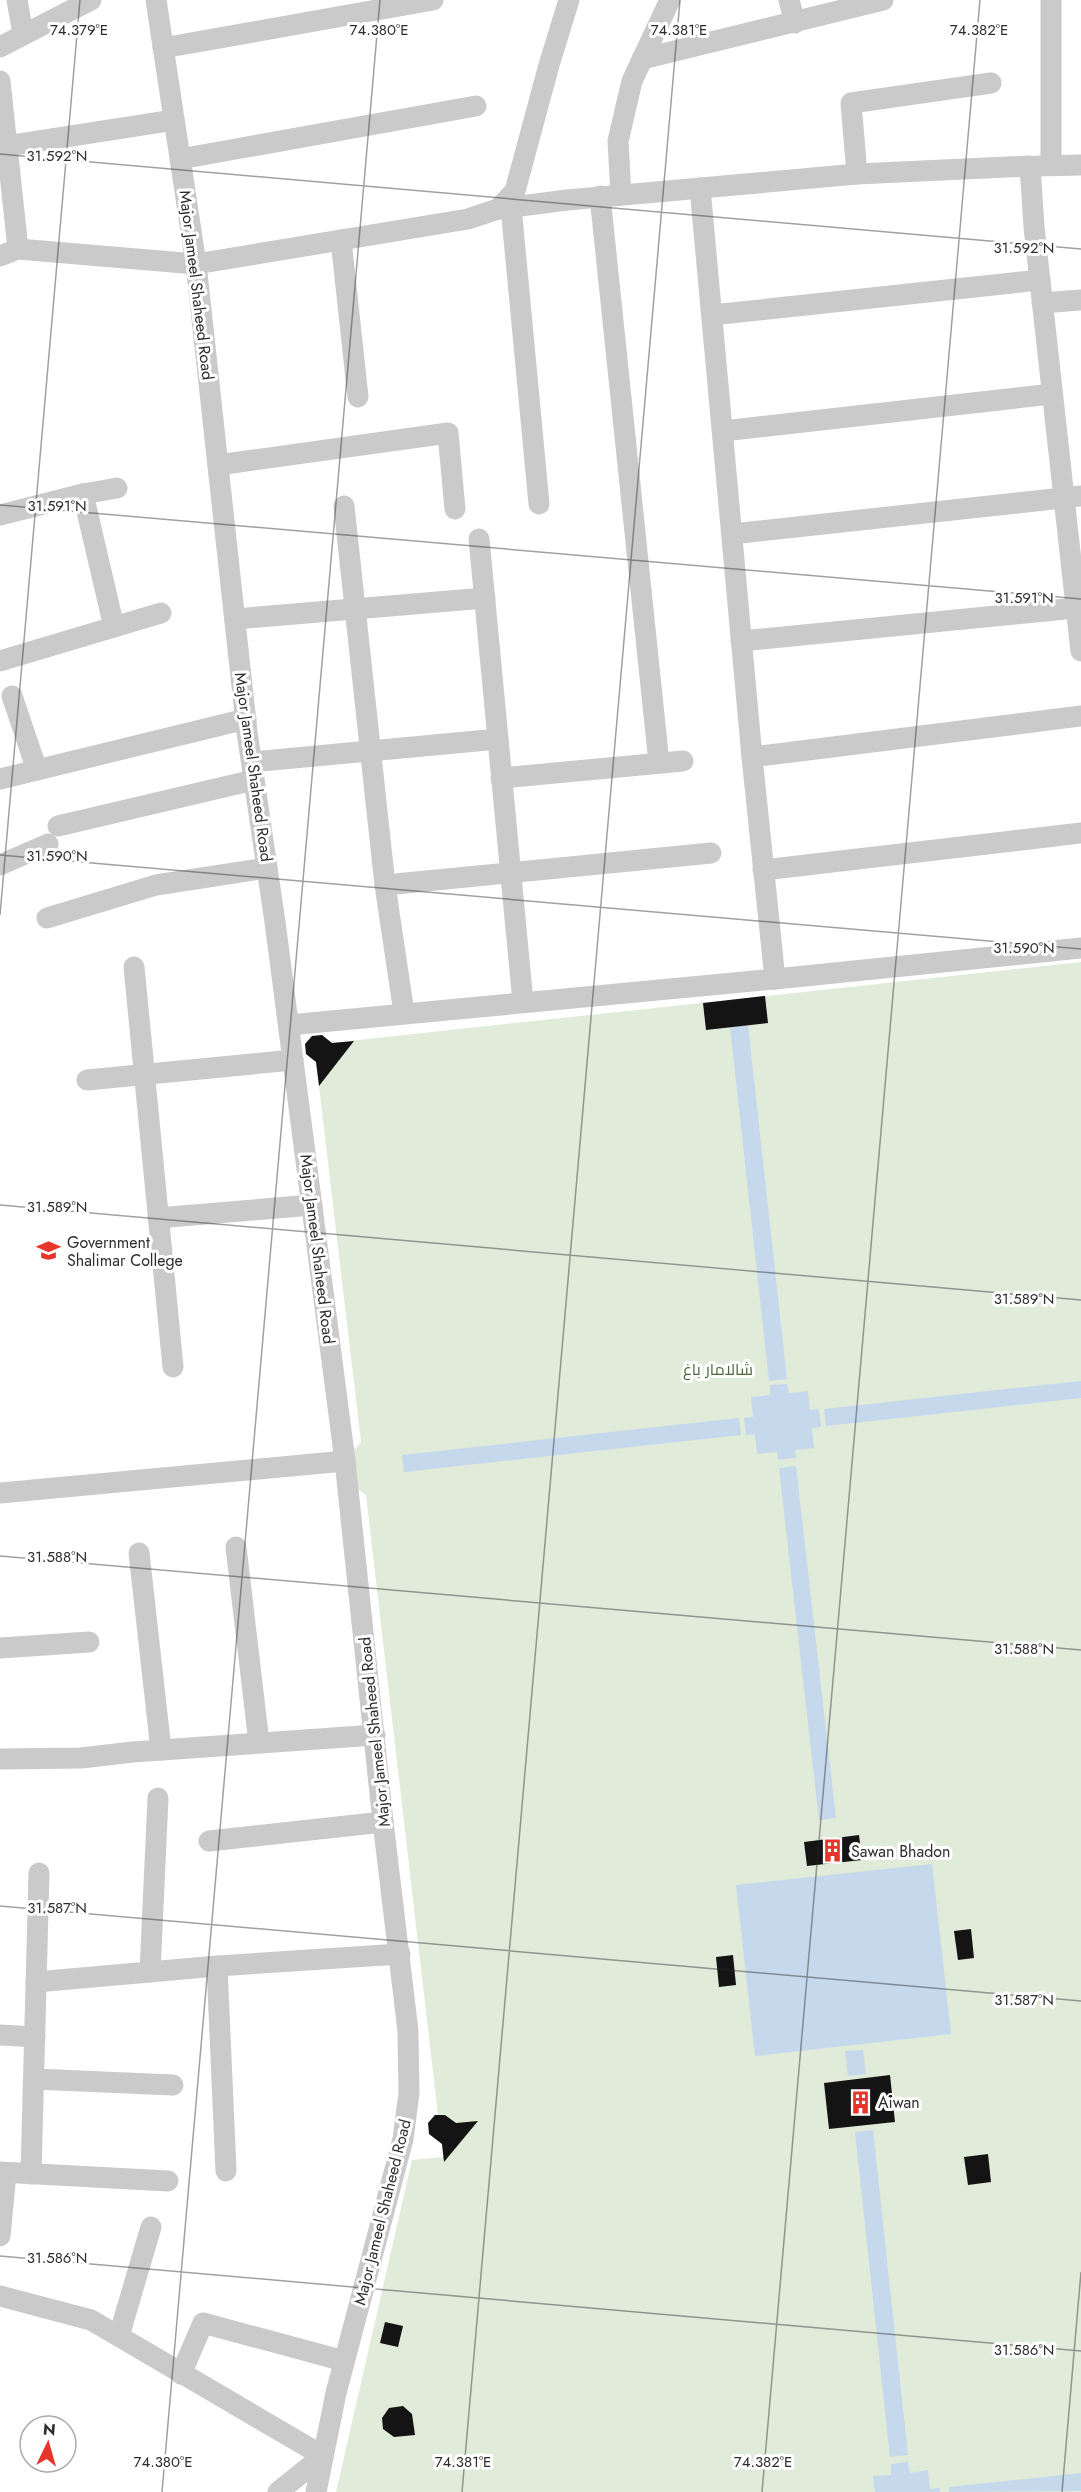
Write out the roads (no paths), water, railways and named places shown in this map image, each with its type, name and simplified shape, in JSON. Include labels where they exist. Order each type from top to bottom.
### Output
[{"type":"street","points":[[18,0],[23,34]]},
{"type":"street","points":[[0,46],[91,0]]},
{"type":"street","name":"Major Jameel Shaheed Road","points":[[156,0],[196,264],[246,719],[345,1461],[383,1822],[408,2031],[409,2093],[403,2139],[344,2361],[316,2492]]},
{"type":"street","points":[[163,48],[433,0]]},
{"type":"street","points":[[539,504],[504,208],[515,191],[569,0]]},
{"type":"street","points":[[621,195],[618,141],[632,81],[670,0]]},
{"type":"street","points":[[789,0],[795,23]]},
{"type":"street","points":[[642,59],[883,0]]},
{"type":"street","points":[[1051,0],[1041,166],[1040,280],[1052,394],[1073,497],[1076,608],[1081,651]]},
{"type":"street","points":[[0,81],[9,252],[196,264],[468,219],[504,208],[600,196],[857,174],[1081,165]]},
{"type":"street","points":[[857,174],[850,103],[991,83]]},
{"type":"street","points":[[180,159],[476,106]]},
{"type":"street","points":[[3,148],[174,120]]},
{"type":"street","points":[[700,188],[752,757],[775,980]]},
{"type":"street","points":[[600,196],[659,763]]},
{"type":"street","points":[[341,240],[358,398]]},
{"type":"street","points":[[712,315],[1040,280]]},
{"type":"street","points":[[1042,303],[1081,300]]},
{"type":"street","points":[[723,431],[1052,394]]},
{"type":"street","points":[[218,465],[448,433],[455,508]]},
{"type":"street","points":[[0,515],[117,488]]},
{"type":"street","points":[[83,494],[114,627]]},
{"type":"street","points":[[732,534],[1073,497]]},
{"type":"street","points":[[344,506],[385,885],[404,1013]]},
{"type":"street","points":[[479,539],[523,1002]]},
{"type":"street","points":[[235,619],[484,598]]},
{"type":"street","points":[[741,640],[1076,608]]},
{"type":"street","points":[[0,661],[161,613]]},
{"type":"street","points":[[12,696],[37,770]]},
{"type":"street","points":[[752,757],[1081,716]]},
{"type":"street","points":[[0,779],[246,719]]},
{"type":"street","points":[[0,865],[53,835],[253,771],[370,751],[498,739]]},
{"type":"street","points":[[501,778],[683,760]]},
{"type":"street","points":[[763,870],[1081,833]]},
{"type":"street","points":[[385,885],[711,853]]},
{"type":"street","points":[[46,918],[156,885],[267,868]]},
{"type":"street","points":[[288,1025],[775,980],[1081,948]]},
{"type":"street","points":[[134,967],[173,1367]]},
{"type":"street","points":[[87,1080],[293,1060]]},
{"type":"street","points":[[158,1218],[312,1204]]},
{"type":"street","points":[[0,1493],[345,1461]]},
{"type":"street","points":[[236,1547],[259,1743]]},
{"type":"street","points":[[139,1553],[161,1750]]},
{"type":"street","points":[[0,1648],[89,1642]]},
{"type":"street","points":[[0,1760],[81,1758],[375,1735]]},
{"type":"street","points":[[150,1972],[158,1798]]},
{"type":"street","points":[[209,1841],[383,1822]]},
{"type":"street","points":[[31,2174],[39,1873]]},
{"type":"street","points":[[36,1983],[217,1966],[400,1954]]},
{"type":"street","points":[[217,1966],[226,2171]]},
{"type":"street","points":[[0,2035],[35,2037]]},
{"type":"street","points":[[34,2079],[173,2085]]},
{"type":"street","points":[[0,2236],[3,2172],[168,2181]]},
{"type":"street","points":[[119,2336],[151,2227]]},
{"type":"street","points":[[0,2296],[91,2320],[323,2456],[279,2492]]},
{"type":"street","points":[[181,2374],[202,2323],[344,2361]]},
{"type":"water","points":[[748,1025],[787,1379],[769,1381],[730,1027]]},
{"type":"water","points":[[1081,1381],[1081,1398],[826,1426],[824,1409]]},
{"type":"water","points":[[787,1384],[789,1393],[808,1391],[810,1410],[819,1409],[821,1427],[812,1428],[814,1448],[795,1450],[796,1458],[778,1460],[777,1452],[757,1454],[755,1434],[746,1435],[744,1418],[753,1417],[751,1397],[770,1395],[770,1385]]},
{"type":"water","points":[[739,1418],[741,1435],[404,1472],[402,1455]]},
{"type":"water","points":[[796,1466],[836,1818],[819,1820],[779,1468]]},
{"type":"water","points":[[932,1864],[951,2034],[755,2056],[736,1885]]},
{"type":"water","points":[[863,2050],[866,2074],[848,2076],[845,2051]]},
{"type":"water","points":[[873,2130],[908,2455],[890,2457],[855,2132]]},
{"type":"water","points":[[908,2462],[910,2473],[928,2470],[930,2489],[940,2488],[940,2492],[875,2492],[873,2476],[891,2475],[891,2464]]},
{"type":"water","points":[[1081,2473],[1081,2491],[949,2492],[949,2487]]},
{"type":"place","name":"Government Shalimar College","points":[[49,1251]]},
{"type":"place","name":"Sawan Bhadon","points":[[833,1851]]},
{"type":"place","name":"Aiwan","points":[[860,2102]]},
{"type":"park label","name":"شالامار باغ","points":[[718,1369]]}]
